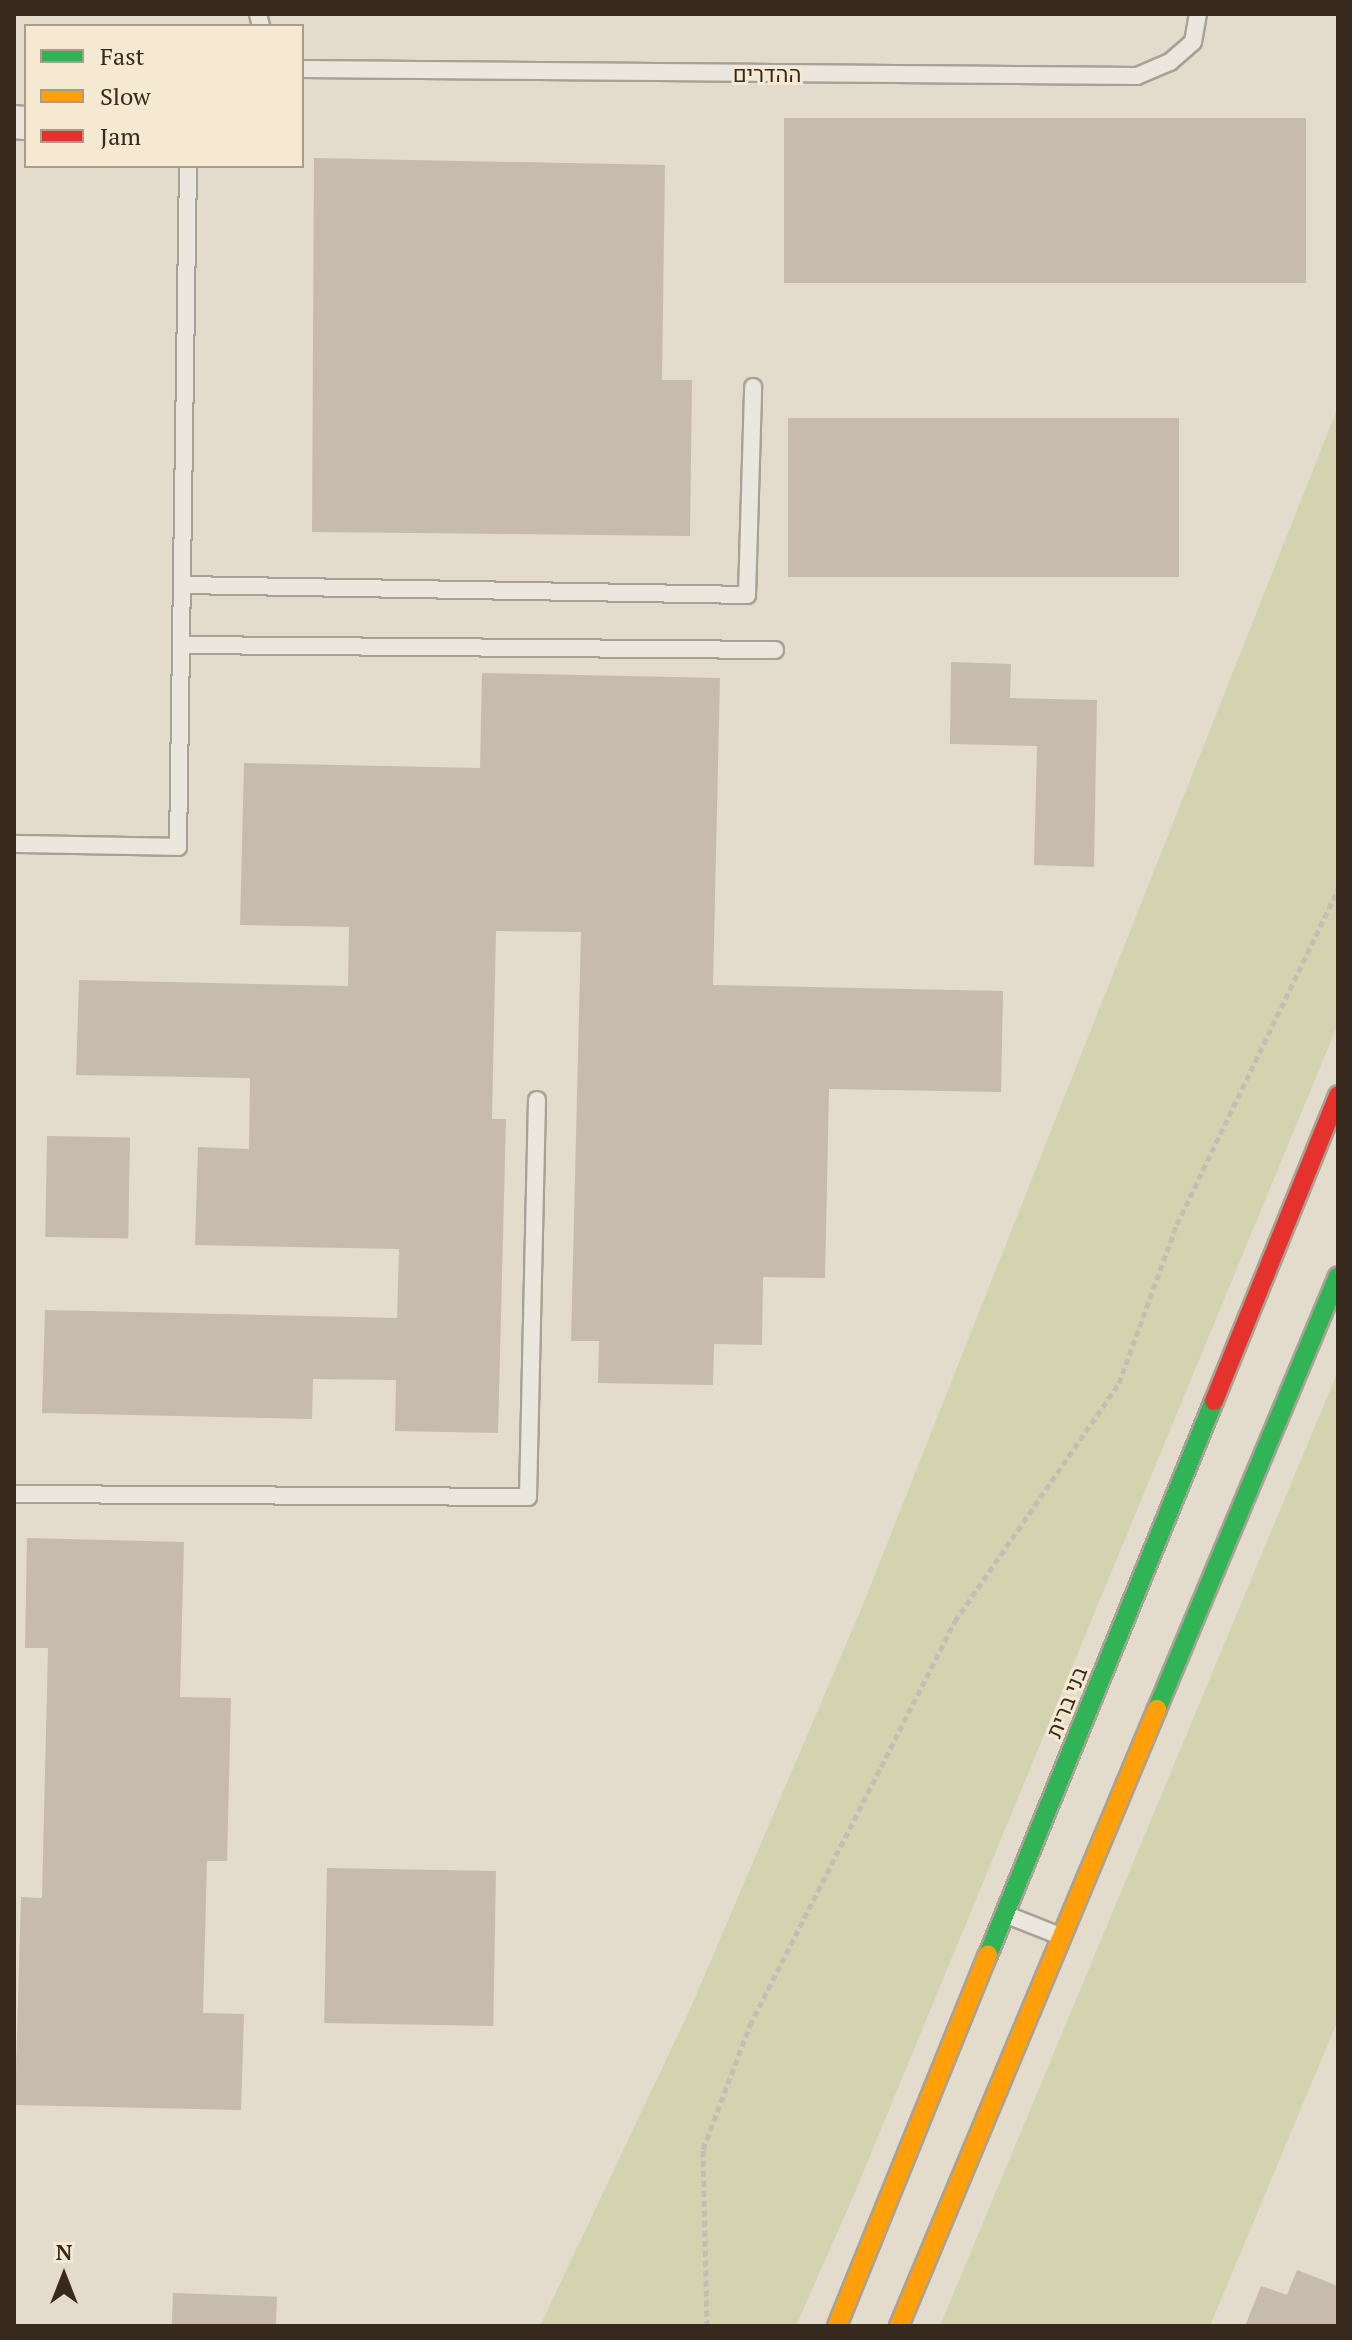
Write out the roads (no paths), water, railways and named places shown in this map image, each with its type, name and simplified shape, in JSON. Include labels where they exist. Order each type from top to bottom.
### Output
[{"type":"main road","name":"בני ברית","points":[[837,2326],[1338,1095]]},
{"type":"main road","points":[[899,2326],[1338,1276]]},
{"type":"lane","name":"ההדרים","points":[[304,69],[1137,76],[1170,62],[1193,42],[1198,14]]},
{"type":"lane","points":[[14,844],[178,847],[188,168]]},
{"type":"lane","points":[[182,585],[747,595],[753,387]]},
{"type":"lane","points":[[181,645],[775,650]]},
{"type":"lane","points":[[14,1494],[528,1497],[537,1100]]},
{"type":"lane","points":[[1006,1915],[1061,1937]]}]
